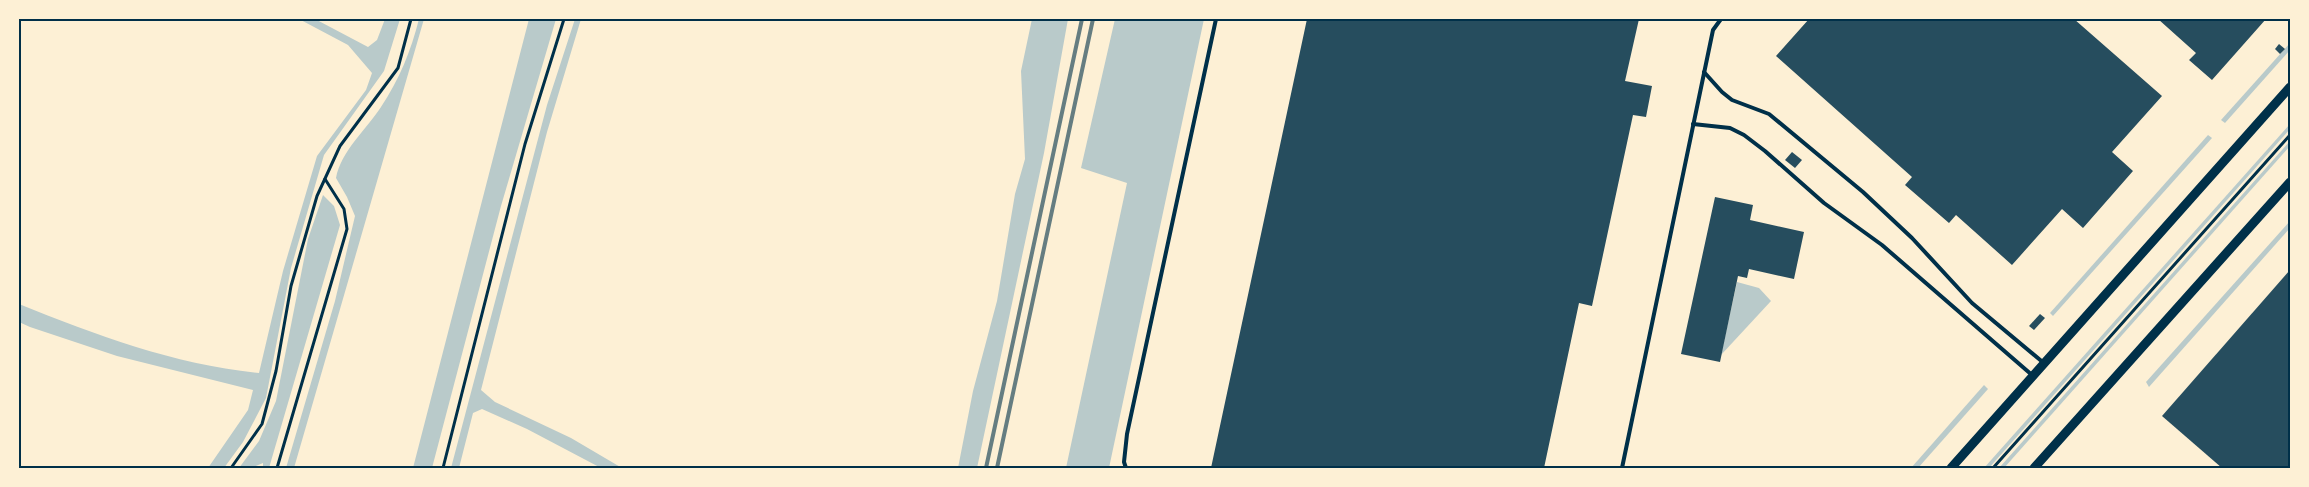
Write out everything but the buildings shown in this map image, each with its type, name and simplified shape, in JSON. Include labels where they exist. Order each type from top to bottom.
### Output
[{"type":"street","points":[[1951,468],[2290,87]]},
{"type":"street","points":[[2034,468],[2290,182]]},
{"type":"lane","points":[[1126,468],[1124,462],[1127,434],[1216,19]]},
{"type":"lane","points":[[1622,468],[1713,30],[1721,19]]},
{"type":"lane","points":[[1704,72],[1732,100],[1769,114],[1863,192],[1912,238],[1972,303],[2045,364]]},
{"type":"lane","points":[[1693,124],[1730,128],[1751,141],[1824,203],[1882,245],[2033,377]]},
{"type":"path","points":[[231,468],[262,424],[276,371],[291,286],[317,196],[340,146],[398,68],[411,19]]},
{"type":"path","points":[[442,468],[525,144],[564,19]]},
{"type":"path","points":[[1994,468],[2290,135]]},
{"type":"path","points":[[276,468],[347,229],[344,209],[325,178]]},
{"type":"shaded area","points":[[299,19],[315,19],[368,47],[377,40],[385,19],[400,19],[384,71],[324,155],[291,268],[266,398],[243,442],[224,468],[208,468],[248,410],[253,390],[117,356],[30,327],[19,322],[19,304],[77,327],[167,356],[228,369],[259,373],[283,271],[317,156],[366,90],[372,73],[348,45]]},
{"type":"shaded area","points":[[419,19],[424,19],[294,468],[286,468],[335,301],[355,216],[336,178],[348,150],[375,116],[399,76]]},
{"type":"shaded area","points":[[529,19],[556,19],[501,206],[432,468],[413,468]]},
{"type":"shaded area","points":[[575,19],[581,19],[547,132],[481,390],[495,402],[571,438],[622,468],[601,468],[527,429],[482,409],[473,413],[459,468],[451,468],[547,105]]},
{"type":"shaded area","points":[[1032,19],[1068,19],[1044,153],[977,468],[958,468],[973,391],[997,301],[1015,194],[1025,159],[1021,71]]},
{"type":"shaded area","points":[[1115,19],[1204,19],[1109,468],[1066,468],[1127,183],[1081,168]]},
{"type":"shaded area","points":[[2290,43],[2290,50],[2225,123],[2221,120]]},
{"type":"shaded area","points":[[2290,124],[2290,129],[1989,468],[1984,468]]},
{"type":"shaded area","points":[[2208,135],[2212,138],[2053,316],[2050,313]]},
{"type":"shaded area","points":[[2290,141],[2290,146],[2004,468],[1999,468]]},
{"type":"shaded area","points":[[323,195],[334,206],[340,225],[269,468],[263,468],[263,463],[251,468],[239,468],[259,441],[276,401],[308,239]]},
{"type":"shaded area","points":[[2290,221],[2290,228],[2149,387],[2146,382]]},
{"type":"shaded area","points":[[1737,282],[1759,288],[1771,301],[1721,355]]},
{"type":"shaded area","points":[[1984,385],[1988,389],[1918,468],[1911,468]]},
{"type":"railway","points":[[986,468],[1082,19]]},
{"type":"railway","points":[[997,468],[1093,19]]}]
